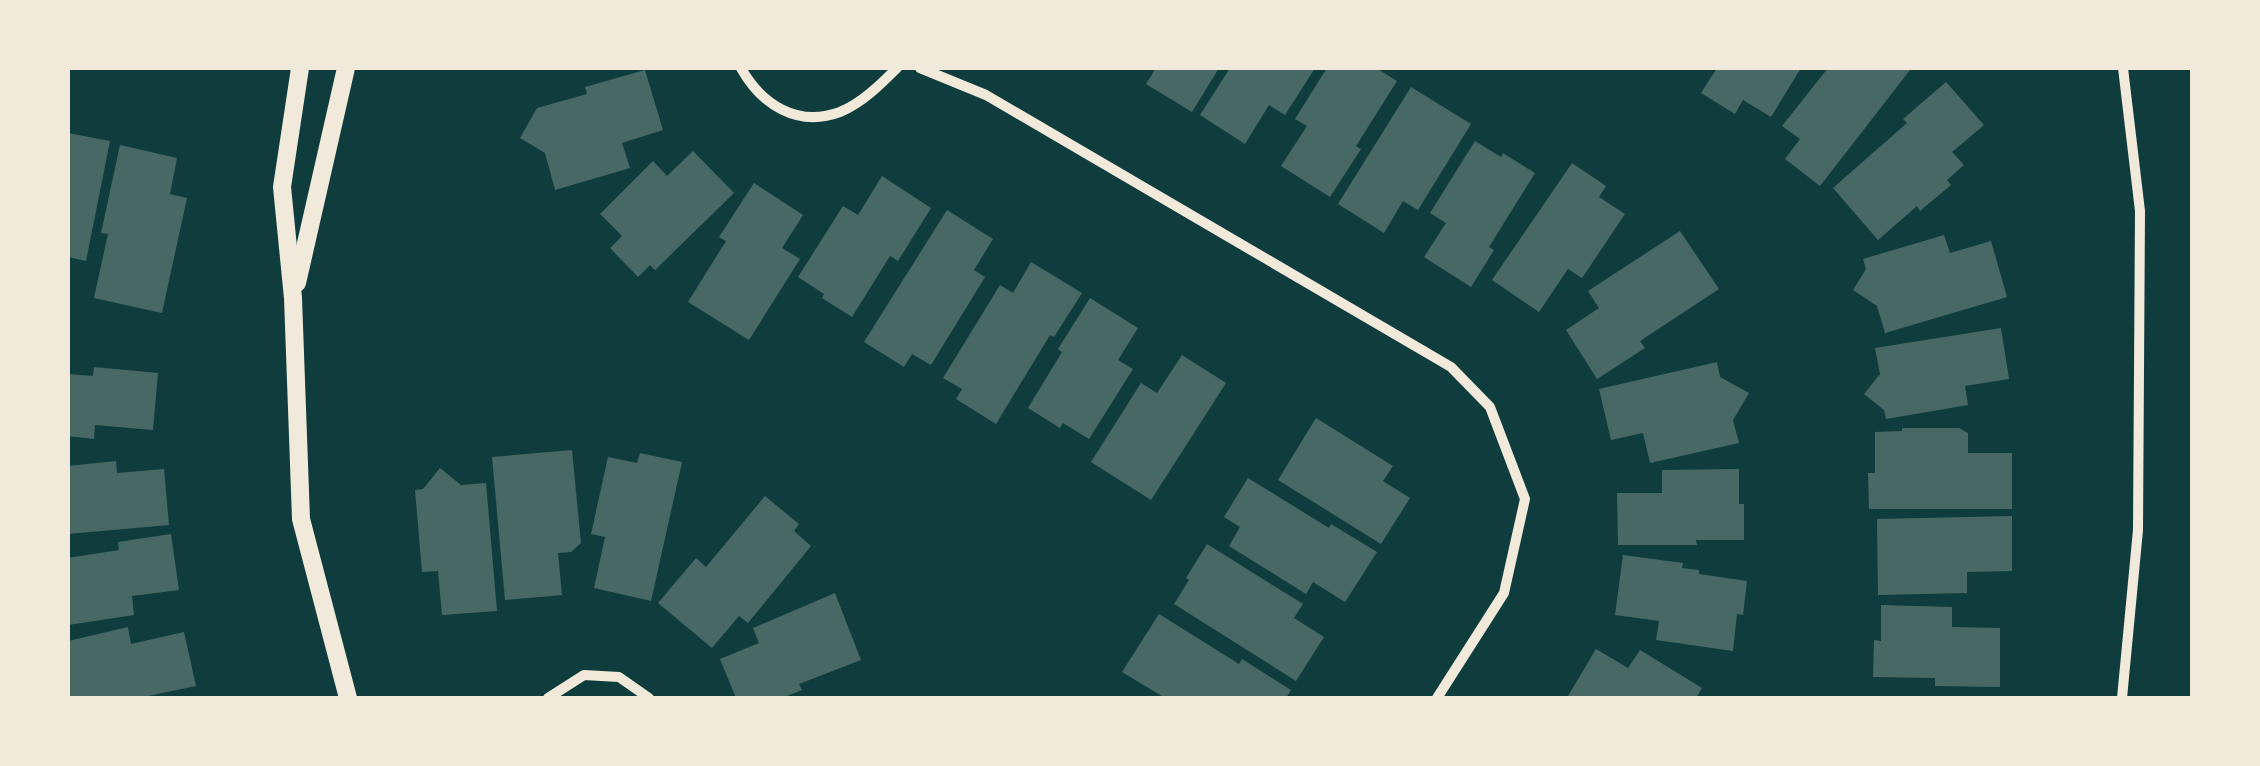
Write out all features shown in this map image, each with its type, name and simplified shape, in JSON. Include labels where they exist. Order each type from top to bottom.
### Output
[{"type":"street","points":[[300,68],[282,187],[293,298],[302,518],[348,698]]},
{"type":"street","points":[[293,298],[346,68]]},
{"type":"street","points":[[741,68],[751,86],[769,103],[791,114],[816,117],[840,112],[861,100],[896,68]]},
{"type":"street","points":[[920,68],[986,95],[1434,357],[1450,367],[1490,407],[1525,498],[1504,594],[1438,698]]},
{"type":"street","points":[[2122,698],[2138,530],[2140,231],[2123,68]]},
{"type":"street","points":[[548,698],[584,675],[620,677],[649,698]]},
{"type":"building","points":[[1156,68],[1219,68],[1192,112],[1146,84]]},
{"type":"building","points":[[1230,68],[1315,68],[1285,115],[1269,105],[1245,144],[1200,115]]},
{"type":"building","points":[[1327,68],[1376,68],[1397,81],[1330,197],[1281,166],[1307,126],[1295,119]]},
{"type":"building","points":[[1717,68],[1801,68],[1771,117],[1743,100],[1735,114],[1701,93]]},
{"type":"building","points":[[1828,68],[1910,70],[1820,186],[1785,159],[1800,139],[1782,126]]},
{"type":"building","points":[[645,70],[663,130],[622,143],[630,168],[555,190],[545,153],[520,138],[537,108],[587,94],[585,87]]},
{"type":"building","points":[[1946,82],[1984,125],[1952,152],[1964,165],[1947,180],[1951,185],[1920,211],[1917,206],[1878,240],[1833,188],[1907,123],[1903,119]]},
{"type":"building","points":[[1411,87],[1471,124],[1418,210],[1403,201],[1384,233],[1338,204]]},
{"type":"building","points":[[68,133],[110,141],[86,261],[68,257]]},
{"type":"building","points":[[1475,141],[1535,173],[1489,247],[1494,250],[1471,287],[1424,257],[1446,223],[1430,213]]},
{"type":"building","points":[[120,145],[177,158],[170,194],[187,198],[162,313],[94,298],[108,234],[101,233]]},
{"type":"building","points":[[693,151],[734,193],[655,270],[650,265],[638,277],[610,248],[622,236],[600,214],[653,161],[667,176]]},
{"type":"building","points":[[1572,163],[1606,186],[1599,197],[1625,214],[1582,278],[1568,269],[1539,312],[1492,280]]},
{"type":"building","points":[[882,176],[931,208],[898,261],[890,256],[852,317],[798,277],[843,206],[858,215]]},
{"type":"building","points":[[754,183],[803,215],[782,248],[800,259],[749,340],[688,302],[726,241],[719,237]]},
{"type":"building","points":[[947,210],[993,239],[974,270],[985,277],[931,365],[912,354],[904,367],[864,342]]},
{"type":"building","points":[[1680,231],[1719,289],[1640,341],[1645,348],[1597,379],[1566,330],[1599,308],[1588,291]]},
{"type":"building","points":[[1944,235],[1950,253],[1991,241],[2007,297],[1885,333],[1877,306],[1853,290],[1866,269],[1863,259]]},
{"type":"building","points":[[1031,262],[1082,293],[1054,337],[1050,335],[996,424],[956,399],[962,389],[943,378],[1000,285],[1013,293]]},
{"type":"building","points":[[1090,298],[1138,328],[1118,360],[1133,369],[1089,439],[1063,423],[1060,428],[1028,408]]},
{"type":"building","points":[[2001,328],[2009,379],[1965,386],[1968,405],[1886,419],[1884,410],[1864,394],[1880,374],[1875,348]]},
{"type":"building","points":[[1182,355],[1226,383],[1151,500],[1091,462],[1141,383],[1157,393]]},
{"type":"building","points":[[1717,362],[1720,377],[1749,393],[1733,420],[1739,443],[1650,463],[1643,433],[1611,440],[1599,389]]},
{"type":"building","points":[[94,367],[158,373],[153,430],[95,425],[94,439],[68,436],[68,374],[93,376]]},
{"type":"building","points":[[1316,418],[1393,466],[1383,481],[1410,498],[1381,544],[1278,480]]},
{"type":"building","points":[[1959,428],[1968,433],[1968,453],[2012,453],[2012,509],[1869,509],[1868,473],[1875,473],[1875,432]]},
{"type":"building","points":[[572,450],[581,543],[571,552],[558,553],[562,595],[505,600],[492,457]]},
{"type":"building","points":[[640,453],[682,462],[651,601],[594,588],[605,537],[591,534],[608,457],[637,463]]},
{"type":"building","points":[[116,461],[117,473],[164,469],[169,525],[68,534],[68,466]]},
{"type":"building","points":[[440,468],[461,485],[486,483],[497,611],[442,615],[438,571],[422,572],[415,490],[423,489]]},
{"type":"building","points":[[1739,469],[1744,540],[1696,540],[1697,545],[1618,545],[1617,493],[1662,493],[1662,470]]},
{"type":"building","points":[[1248,478],[1329,528],[1331,524],[1377,552],[1345,602],[1313,582],[1306,594],[1229,546],[1240,527],[1224,517]]},
{"type":"building","points":[[765,496],[799,524],[794,531],[811,546],[748,623],[739,616],[712,648],[658,603],[696,558],[706,567]]},
{"type":"building","points":[[2012,516],[2012,571],[1967,572],[1967,593],[1878,595],[1877,519]]},
{"type":"building","points":[[171,534],[179,590],[132,596],[134,615],[68,625],[68,558],[119,550],[118,542]]},
{"type":"building","points":[[1207,544],[1303,604],[1294,618],[1324,637],[1296,681],[1174,604]]},
{"type":"building","points":[[1623,555],[1683,563],[1682,568],[1699,570],[1699,574],[1747,581],[1743,615],[1737,614],[1733,651],[1656,640],[1659,621],[1615,615]]},
{"type":"building","points":[[835,593],[861,660],[799,684],[802,690],[782,698],[736,698],[720,659],[759,643],[753,628]]},
{"type":"building","points":[[1881,605],[1952,607],[1952,627],[2000,628],[2000,687],[1935,686],[1935,678],[1873,677],[1874,640],[1881,641]]},
{"type":"building","points":[[1159,614],[1239,664],[1242,659],[1291,690],[1286,698],[1165,698],[1122,672]]},
{"type":"building","points":[[128,627],[131,644],[184,632],[196,686],[138,698],[68,698],[68,641]]},
{"type":"building","points":[[1596,649],[1628,668],[1640,650],[1702,688],[1696,698],[1568,696]]}]
